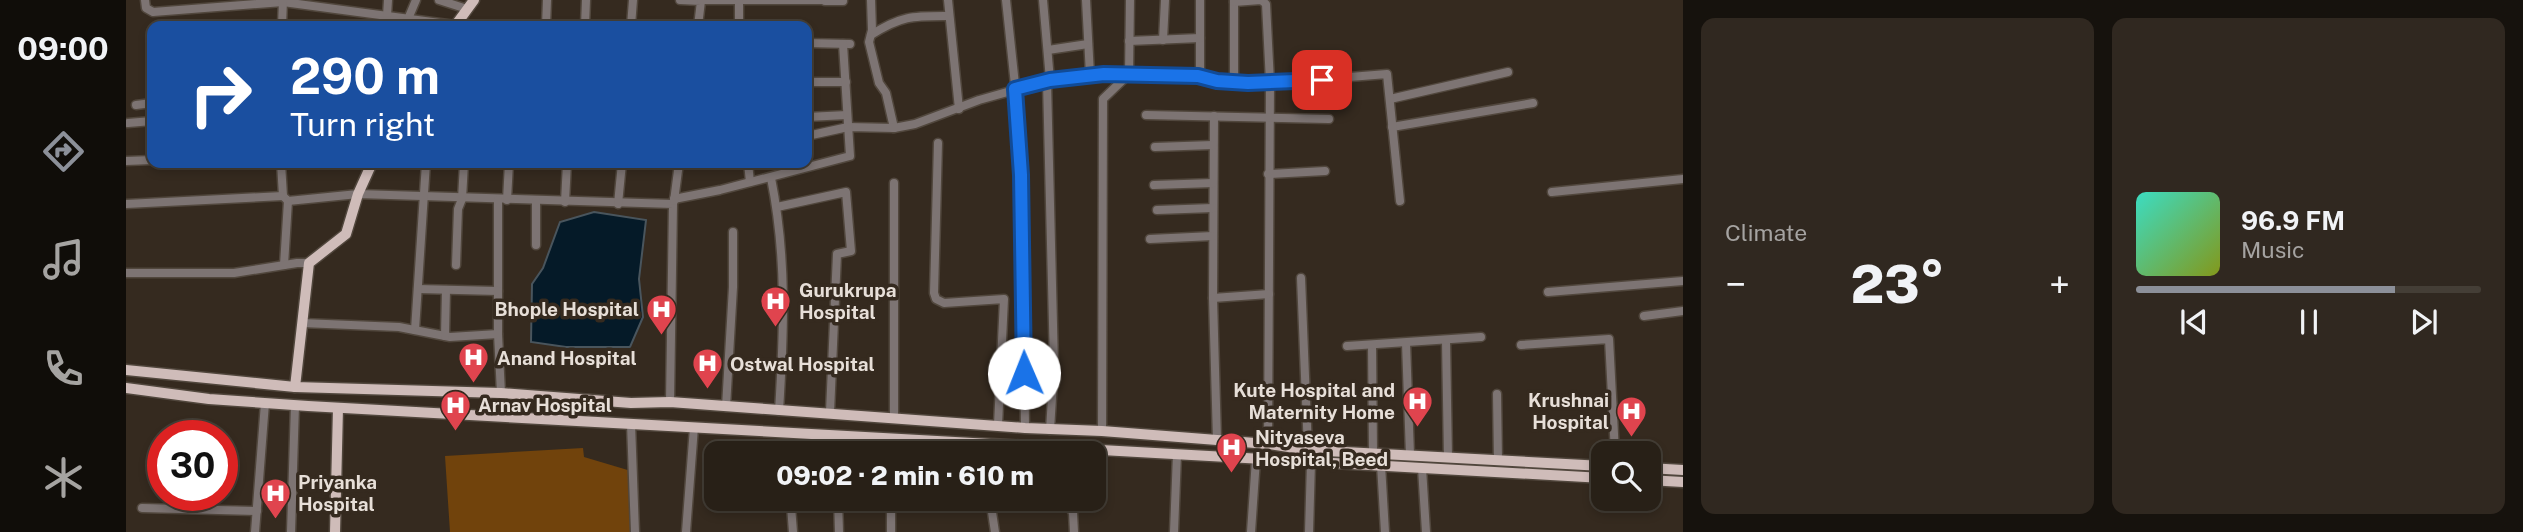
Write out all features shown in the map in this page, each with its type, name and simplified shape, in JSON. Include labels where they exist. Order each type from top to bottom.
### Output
[{"type":"main road","points":[[459,21],[471,4]]},
{"type":"main road","points":[[295,387],[309,263],[346,234],[358,194],[370,168]]},
{"type":"main road","points":[[126,370],[295,387],[501,393],[631,403],[670,402],[1050,430],[1102,431],[1268,444],[1308,450],[1591,465]]},
{"type":"main road","points":[[193,397],[195,377]]},
{"type":"main road","points":[[126,388],[193,397],[338,408],[919,441]]},
{"type":"main road","points":[[335,532],[338,408]]},
{"type":"main road","points":[[1106,452],[1591,477]]},
{"type":"main road","points":[[1661,469],[1683,470]]},
{"type":"main road","points":[[1661,481],[1683,482]]},
{"type":"street","points":[[145,0],[146,8],[153,12],[283,1],[421,21]]},
{"type":"street","points":[[387,16],[388,0]]},
{"type":"street","points":[[408,19],[416,0]]},
{"type":"street","points":[[439,0],[471,4]]},
{"type":"street","points":[[546,21],[547,0]]},
{"type":"street","points":[[585,21],[586,0]]},
{"type":"street","points":[[631,21],[633,0]]},
{"type":"street","points":[[680,0],[843,1]]},
{"type":"street","points":[[871,0],[869,42],[894,128]]},
{"type":"street","points":[[948,0],[959,109]]},
{"type":"street","points":[[1006,0],[1021,175],[1025,428]]},
{"type":"street","points":[[1044,0],[1049,81],[1054,365],[1050,430]]},
{"type":"street","points":[[1086,0],[1090,75]]},
{"type":"street","points":[[1102,431],[1103,99],[1129,74],[1130,0]]},
{"type":"street","points":[[1163,40],[1165,0]]},
{"type":"street","points":[[1200,0],[1200,77]]},
{"type":"street","points":[[1234,82],[1234,1],[1261,0],[1266,4],[1270,82],[1268,444]]},
{"type":"street","points":[[282,21],[283,1]]},
{"type":"street","points":[[699,21],[701,1]]},
{"type":"street","points":[[739,1],[739,21]]},
{"type":"street","points":[[871,35],[888,24],[908,17],[949,16]]},
{"type":"street","points":[[1129,41],[1200,38]]},
{"type":"street","points":[[812,43],[846,44],[850,156],[812,167]]},
{"type":"street","points":[[1048,50],[1088,44]]},
{"type":"street","points":[[1390,99],[1508,72]]},
{"type":"street","points":[[812,135],[848,127],[894,128],[915,124],[1015,89],[1090,75],[1129,74],[1270,82],[1387,74],[1400,201]]},
{"type":"street","points":[[812,82],[846,82]]},
{"type":"street","points":[[1392,127],[1533,103]]},
{"type":"street","points":[[136,105],[147,104]]},
{"type":"street","points":[[812,117],[847,115]]},
{"type":"street","points":[[1146,115],[1329,119]]},
{"type":"street","points":[[1214,116],[1213,298],[1217,440]]},
{"type":"street","points":[[128,123],[147,121]]},
{"type":"street","points":[[938,143],[934,293],[936,299],[944,303],[1004,299],[998,425]]},
{"type":"street","points":[[1155,147],[1213,145]]},
{"type":"street","points":[[126,161],[147,160]]},
{"type":"street","points":[[282,168],[286,198],[284,265]]},
{"type":"street","points":[[415,330],[426,168]]},
{"type":"street","points":[[456,265],[458,209],[462,198],[464,168]]},
{"type":"street","points":[[501,393],[498,290],[502,200],[508,168]]},
{"type":"street","points":[[565,202],[566,168]]},
{"type":"street","points":[[618,204],[622,168]]},
{"type":"street","points":[[670,402],[674,201],[678,168]]},
{"type":"street","points":[[749,168],[751,182]]},
{"type":"street","points":[[126,204],[358,194],[618,204],[674,201],[807,168]]},
{"type":"street","points":[[1268,174],[1325,171]]},
{"type":"street","points":[[771,178],[783,249],[784,306],[779,411]]},
{"type":"street","points":[[1552,192],[1683,179]]},
{"type":"street","points":[[894,183],[894,417]]},
{"type":"street","points":[[1154,185],[1213,183]]},
{"type":"street","points":[[777,207],[846,192],[851,251],[837,254],[830,412]]},
{"type":"street","points":[[536,201],[536,245]]},
{"type":"street","points":[[1157,210],[1213,208]]},
{"type":"street","points":[[726,407],[733,288],[733,232]]},
{"type":"street","points":[[1150,240],[1213,236]]},
{"type":"street","points":[[126,273],[234,273],[309,263]]},
{"type":"street","points":[[1301,278],[1308,450]]},
{"type":"street","points":[[1548,292],[1683,281]]},
{"type":"street","points":[[418,289],[498,290]]},
{"type":"street","points":[[445,336],[446,290]]},
{"type":"street","points":[[1213,298],[1269,294]]},
{"type":"street","points":[[1644,316],[1683,311]]},
{"type":"street","points":[[302,323],[399,327],[445,336],[498,334]]},
{"type":"street","points":[[1347,346],[1481,337]]},
{"type":"street","points":[[1521,345],[1609,339],[1614,441]]},
{"type":"street","points":[[1447,341],[1448,458]]},
{"type":"street","points":[[1406,343],[1410,455]]},
{"type":"street","points":[[1372,345],[1373,453]]},
{"type":"street","points":[[1497,394],[1498,461]]},
{"type":"street","points":[[255,532],[265,403]]},
{"type":"street","points":[[292,532],[295,405]]},
{"type":"street","points":[[631,424],[635,532]]},
{"type":"street","points":[[686,532],[694,427]]},
{"type":"street","points":[[1174,532],[1177,454]]},
{"type":"street","points":[[1251,532],[1256,458]]},
{"type":"street","points":[[1309,532],[1311,461]]},
{"type":"street","points":[[1381,465],[1385,532]]},
{"type":"street","points":[[1422,468],[1426,532]]},
{"type":"street","points":[[142,508],[257,510]]},
{"type":"street","points":[[791,511],[793,532]]},
{"type":"street","points":[[838,511],[839,532]]},
{"type":"street","points":[[891,511],[891,532]]},
{"type":"street","points":[[992,511],[995,532]]},
{"type":"street","points":[[1072,511],[1073,532]]},
{"type":"shaded area","points":[[583,448],[584,457],[631,471],[631,532],[450,532],[445,456]]},
{"type":"water","points":[[594,212],[646,220],[639,279],[643,317],[630,347],[566,347],[531,342],[532,284],[543,268],[560,222]]},
{"type":"place","name":"Gurukrupa Hospital","points":[[776,328]]},
{"type":"place","name":"Bhople Hospital","points":[[662,336]]},
{"type":"place","name":"Anand Hospital","points":[[474,385]]},
{"type":"place","name":"Ostwal Hospital","points":[[707,391]]},
{"type":"place","name":"Kute Hospital and Maternity Home","points":[[1418,428]]},
{"type":"place","name":"Arnav Hospital","points":[[455,432]]},
{"type":"place","name":"Krushnai Hospital","points":[[1632,438]]},
{"type":"place","name":"Nityaseva Hospital, Beed","points":[[1232,475]]},
{"type":"place","name":"Priyanka Hospital","points":[[275,520]]},
{"type":"route","points":[[1024,373],[1020,132],[1015,89],[1050,80],[1104,74],[1198,76],[1217,81],[1248,83],[1322,80]]}]
